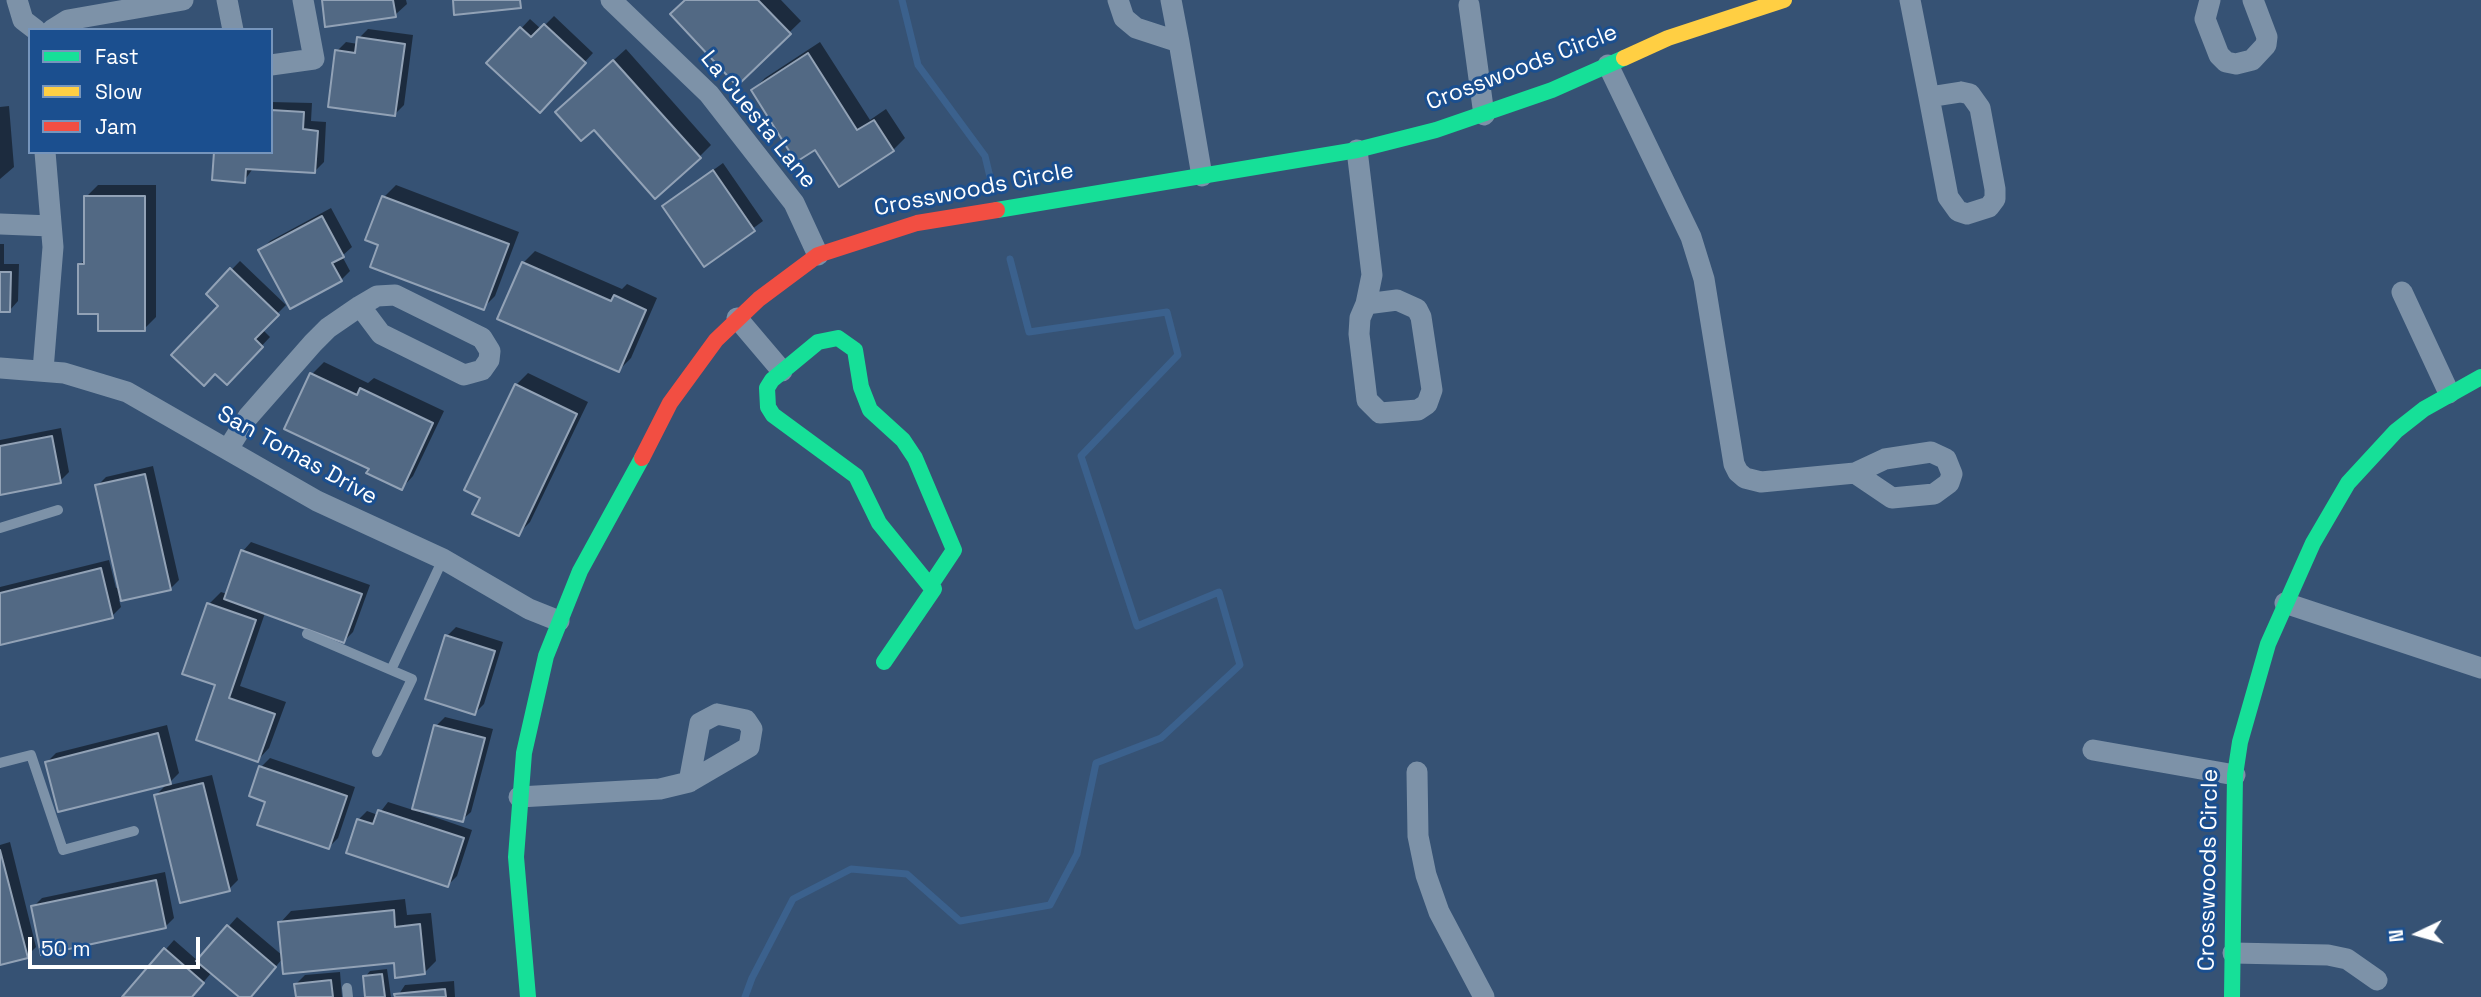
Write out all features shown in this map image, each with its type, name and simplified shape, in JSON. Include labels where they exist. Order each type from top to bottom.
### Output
[{"type":"street","points":[[17,0],[23,20],[33,28]]},
{"type":"street","points":[[55,28],[68,20],[183,0]]},
{"type":"street","points":[[227,0],[233,28]]},
{"type":"street","points":[[273,65],[314,59],[303,0]]},
{"type":"street","name":"La Cuesta Lane","points":[[611,0],[709,94],[794,203],[818,255]]},
{"type":"street","points":[[1118,0],[1124,18],[1136,28],[1178,42]]},
{"type":"street","points":[[1171,0],[1202,176]]},
{"type":"street","name":"Crosswoods Circle","points":[[528,997],[516,857],[519,797],[537,688],[559,621],[580,570],[629,485],[670,403],[691,370],[737,318],[818,255],[917,223],[1357,150],[1484,115],[1711,22],[1784,0]]},
{"type":"street","points":[[1910,0],[1929,97],[1951,204],[1967,214],[1981,212],[1995,199],[1995,189],[1977,101],[1961,92],[1929,97]]},
{"type":"street","points":[[2210,0],[2205,19],[2219,55],[2226,62],[2236,64],[2252,60],[2266,46],[2267,37],[2253,0]]},
{"type":"street","points":[[1469,2],[1484,115]]},
{"type":"street","points":[[1608,65],[1690,237],[1704,279],[1734,464],[1738,472],[1745,478],[1761,482],[1854,473]]},
{"type":"street","points":[[1357,150],[1372,275],[1360,318],[1359,334],[1367,400],[1380,413],[1418,410],[1427,404],[1432,390],[1421,317],[1417,309],[1406,301],[1366,304]]},
{"type":"street","points":[[44,370],[53,247],[45,154]]},
{"type":"street","points":[[0,224],[51,226]]},
{"type":"street","points":[[2402,292],[2449,393]]},
{"type":"street","points":[[228,449],[248,417],[313,343],[360,306],[377,296],[396,295],[482,338],[490,351],[489,360],[482,370],[464,375],[381,334],[360,306]]},
{"type":"street","points":[[737,318],[782,371]]},
{"type":"street","points":[[884,662],[934,589],[930,586],[879,523],[856,477],[773,415],[768,407],[767,388],[782,371],[818,342],[828,338],[848,342],[855,350],[861,387],[870,410],[903,440],[915,458],[954,550],[930,586]]},
{"type":"street","name":"San Tomas Drive","points":[[0,368],[44,370],[96,380],[127,391],[317,501],[443,559],[529,609],[559,621]]},
{"type":"street","name":"Crosswoods Circle","points":[[2232,997],[2235,775],[2255,685],[2285,603],[2329,512],[2348,483],[2396,431],[2449,393],[2481,377]]},
{"type":"street","points":[[2285,603],[2481,668]]},
{"type":"street","points":[[2093,750],[2235,775]]},
{"type":"street","points":[[1417,772],[1418,836],[1426,875],[1439,912],[1484,997]]},
{"type":"street","points":[[519,797],[660,789],[689,782]]},
{"type":"street","points":[[2232,953],[2328,955],[2347,959],[2378,980]]},
{"type":"lane","points":[[0,528],[58,510]]},
{"type":"lane","points":[[391,670],[443,559]]},
{"type":"lane","points":[[307,634],[412,679],[377,752]]},
{"type":"lane","points":[[0,763],[31,755],[63,850],[134,831]]},
{"type":"building","points":[[322,0],[393,0],[396,17],[325,27]]},
{"type":"building","points":[[453,0],[520,0],[521,8],[454,15]]},
{"type":"building","points":[[685,0],[758,0],[791,34],[737,86],[670,14]]},
{"type":"building","points":[[544,24],[586,63],[540,113],[486,63],[520,27],[531,37]]},
{"type":"building","points":[[357,37],[405,44],[395,116],[328,107],[335,50],[355,53]]},
{"type":"building","points":[[808,53],[857,130],[874,120],[894,151],[839,187],[815,150],[796,162],[751,90]]},
{"type":"building","points":[[613,60],[701,158],[655,199],[594,130],[581,141],[555,112]]},
{"type":"building","points":[[273,110],[304,112],[303,129],[318,131],[315,173],[246,169],[245,183],[212,180],[214,154],[273,154]]},
{"type":"building","points":[[713,170],[755,231],[704,267],[662,206]]},
{"type":"building","points":[[84,196],[145,196],[145,331],[98,331],[98,314],[78,314],[78,264],[84,264]]},
{"type":"building","points":[[382,196],[509,244],[484,310],[370,267],[378,245],[365,240]]},
{"type":"building","points":[[322,216],[344,257],[332,263],[342,281],[290,309],[258,250]]},
{"type":"building","points":[[522,262],[611,301],[614,295],[646,310],[619,372],[497,319]]},
{"type":"building","points":[[230,268],[279,315],[255,339],[263,347],[227,385],[215,374],[204,386],[171,355],[218,306],[206,294]]},
{"type":"building","points":[[0,272],[11,272],[10,312],[0,312]]},
{"type":"building","points":[[310,373],[357,395],[360,388],[433,423],[402,490],[366,473],[369,469],[284,429]]},
{"type":"building","points":[[515,384],[577,414],[519,536],[472,514],[480,498],[464,490]]},
{"type":"building","points":[[52,436],[61,483],[0,495],[0,446]]},
{"type":"building","points":[[145,474],[171,590],[121,601],[95,485]]},
{"type":"building","points":[[241,550],[362,594],[344,643],[224,599]]},
{"type":"building","points":[[101,568],[113,618],[0,645],[0,593]]},
{"type":"building","points":[[207,603],[256,620],[229,698],[275,714],[258,762],[196,740],[215,685],[182,674]]},
{"type":"building","points":[[445,635],[495,651],[475,715],[425,699]]},
{"type":"building","points":[[434,725],[485,738],[463,822],[412,809]]},
{"type":"building","points":[[158,733],[171,784],[58,812],[45,762]]},
{"type":"building","points":[[259,766],[347,796],[329,849],[257,825],[265,802],[249,796]]},
{"type":"building","points":[[203,783],[230,891],[180,903],[154,795]]},
{"type":"building","points":[[378,810],[464,838],[448,887],[346,853],[357,819],[373,824]]},
{"type":"building","points":[[0,850],[28,958],[0,965]]},
{"type":"building","points":[[156,880],[166,928],[41,955],[31,906]]},
{"type":"building","points":[[394,910],[395,927],[420,924],[425,974],[395,978],[394,963],[283,974],[278,922]]},
{"type":"building","points":[[227,925],[276,967],[251,997],[239,997],[196,961]]},
{"type":"building","points":[[164,948],[204,983],[192,997],[122,997]]},
{"type":"building","points":[[382,974],[385,997],[365,997],[363,976]]},
{"type":"building","points":[[331,980],[333,997],[296,997],[294,984]]},
{"type":"building","points":[[445,989],[446,997],[395,997],[394,994]]},
{"type":"waterway","points":[[902,0],[918,65],[985,156],[990,177]]},
{"type":"waterway","points":[[745,997],[793,899],[851,869],[907,874],[960,921],[1050,905],[1077,854],[1096,763],[1161,738],[1240,665],[1219,592],[1137,626],[1081,456],[1178,355],[1167,312],[1029,332],[1010,259]]},
{"type":"traffic: fast","points":[[997,210],[1357,150],[1436,130],[1552,90],[1624,58]]},
{"type":"traffic: fast","points":[[884,662],[934,589],[930,586],[879,523],[856,476],[773,415],[768,407],[767,388],[772,380],[818,342],[838,338],[855,350],[861,387],[870,410],[903,440],[915,458],[954,550],[930,586]]},
{"type":"traffic: fast","points":[[2232,997],[2235,775],[2240,742],[2268,644],[2313,543],[2348,483],[2396,431],[2424,409],[2481,377]]},
{"type":"traffic: fast","points":[[528,997],[516,857],[524,753],[546,656],[580,571],[642,458]]},
{"type":"traffic: slow","points":[[1624,58],[1668,38],[1784,0]]},
{"type":"traffic: jam","points":[[642,458],[670,403],[716,340],[759,299],[818,255],[917,223],[997,210]]}]
